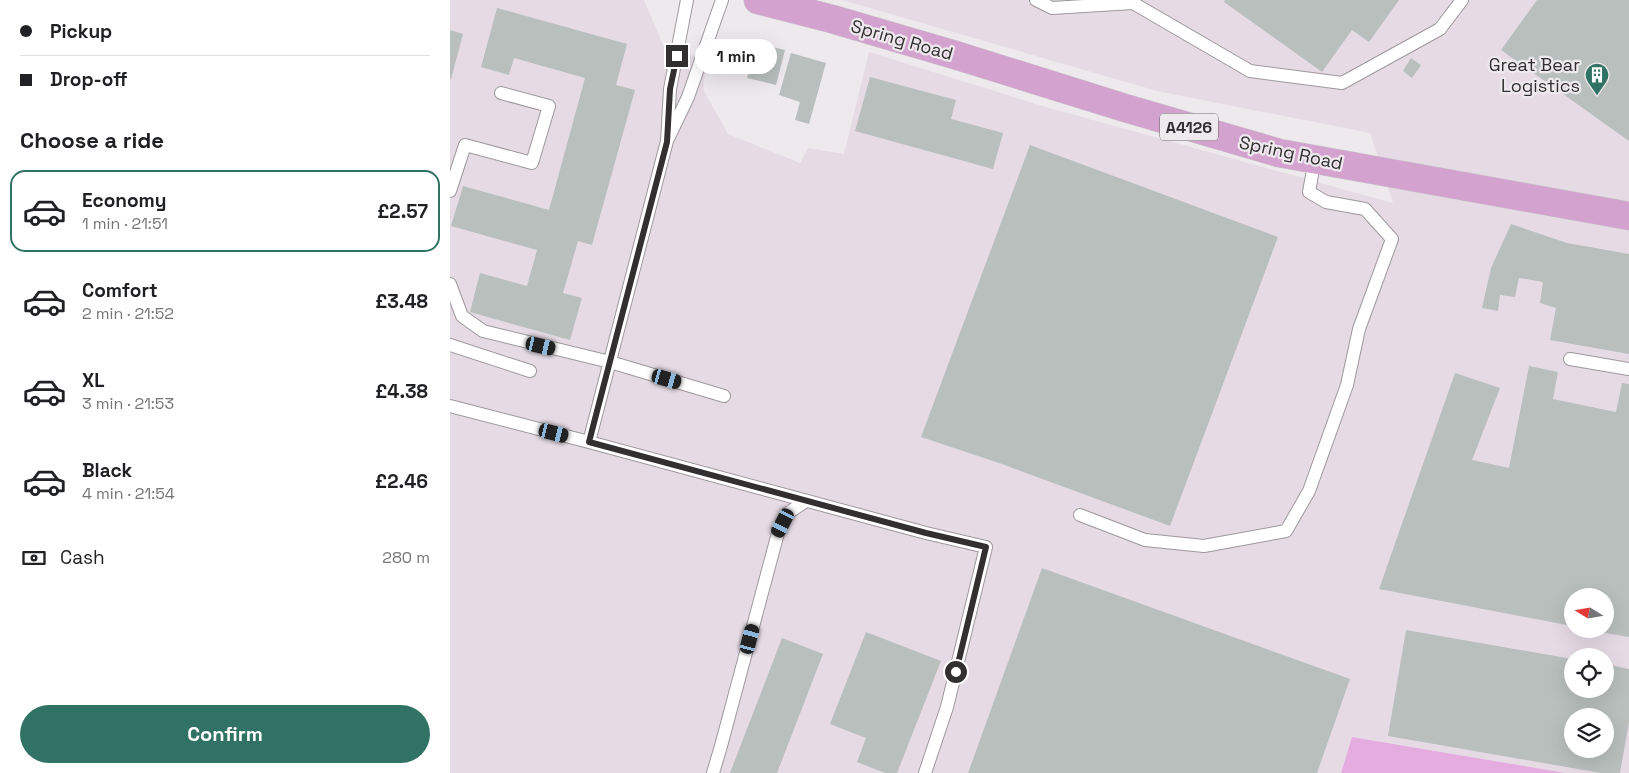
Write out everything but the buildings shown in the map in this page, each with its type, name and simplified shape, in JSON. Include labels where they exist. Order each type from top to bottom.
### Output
[{"type":"main road","name":"Spring Road","points":[[758,0],[832,19],[955,55],[1279,153],[1629,216]]},
{"type":"lane","points":[[667,142],[670,89],[687,0]]},
{"type":"lane","points":[[589,442],[667,142],[688,97],[722,0]]},
{"type":"lane","points":[[1036,0],[1052,8],[1134,3],[1250,71],[1342,83],[1440,30],[1462,0]]},
{"type":"lane","points":[[450,191],[464,145],[532,164],[549,106],[501,93]]},
{"type":"lane","points":[[1080,515],[1145,540],[1204,546],[1286,532],[1309,491],[1347,385],[1359,329],[1392,239],[1365,209],[1326,202],[1309,192],[1316,159]]},
{"type":"lane","points":[[450,284],[453,300],[462,316],[483,331],[610,362],[724,396]]},
{"type":"lane","points":[[450,345],[530,371]]},
{"type":"lane","points":[[1570,359],[1629,369]]},
{"type":"lane","points":[[450,406],[926,533],[986,547],[948,707],[925,773]]},
{"type":"lane","points":[[713,773],[722,746],[778,532],[788,513],[806,501]]},
{"type":"shaded area","points":[[450,0],[644,0],[663,45],[707,61],[703,89],[728,134],[800,163],[808,148],[844,154],[869,52],[1046,107],[1393,203],[1370,133],[1157,91],[842,0],[1629,0],[1629,773],[1566,773],[1352,737],[1341,773],[450,773]]},
{"type":"shaded area","points":[[1352,737],[1566,773],[1341,773]]},
{"type":"place","name":"Great Bear Logistics","points":[[1597,96]]},
{"type":"route","points":[[677,56],[670,89],[667,142],[589,442],[926,533],[986,547],[956,672]]}]
